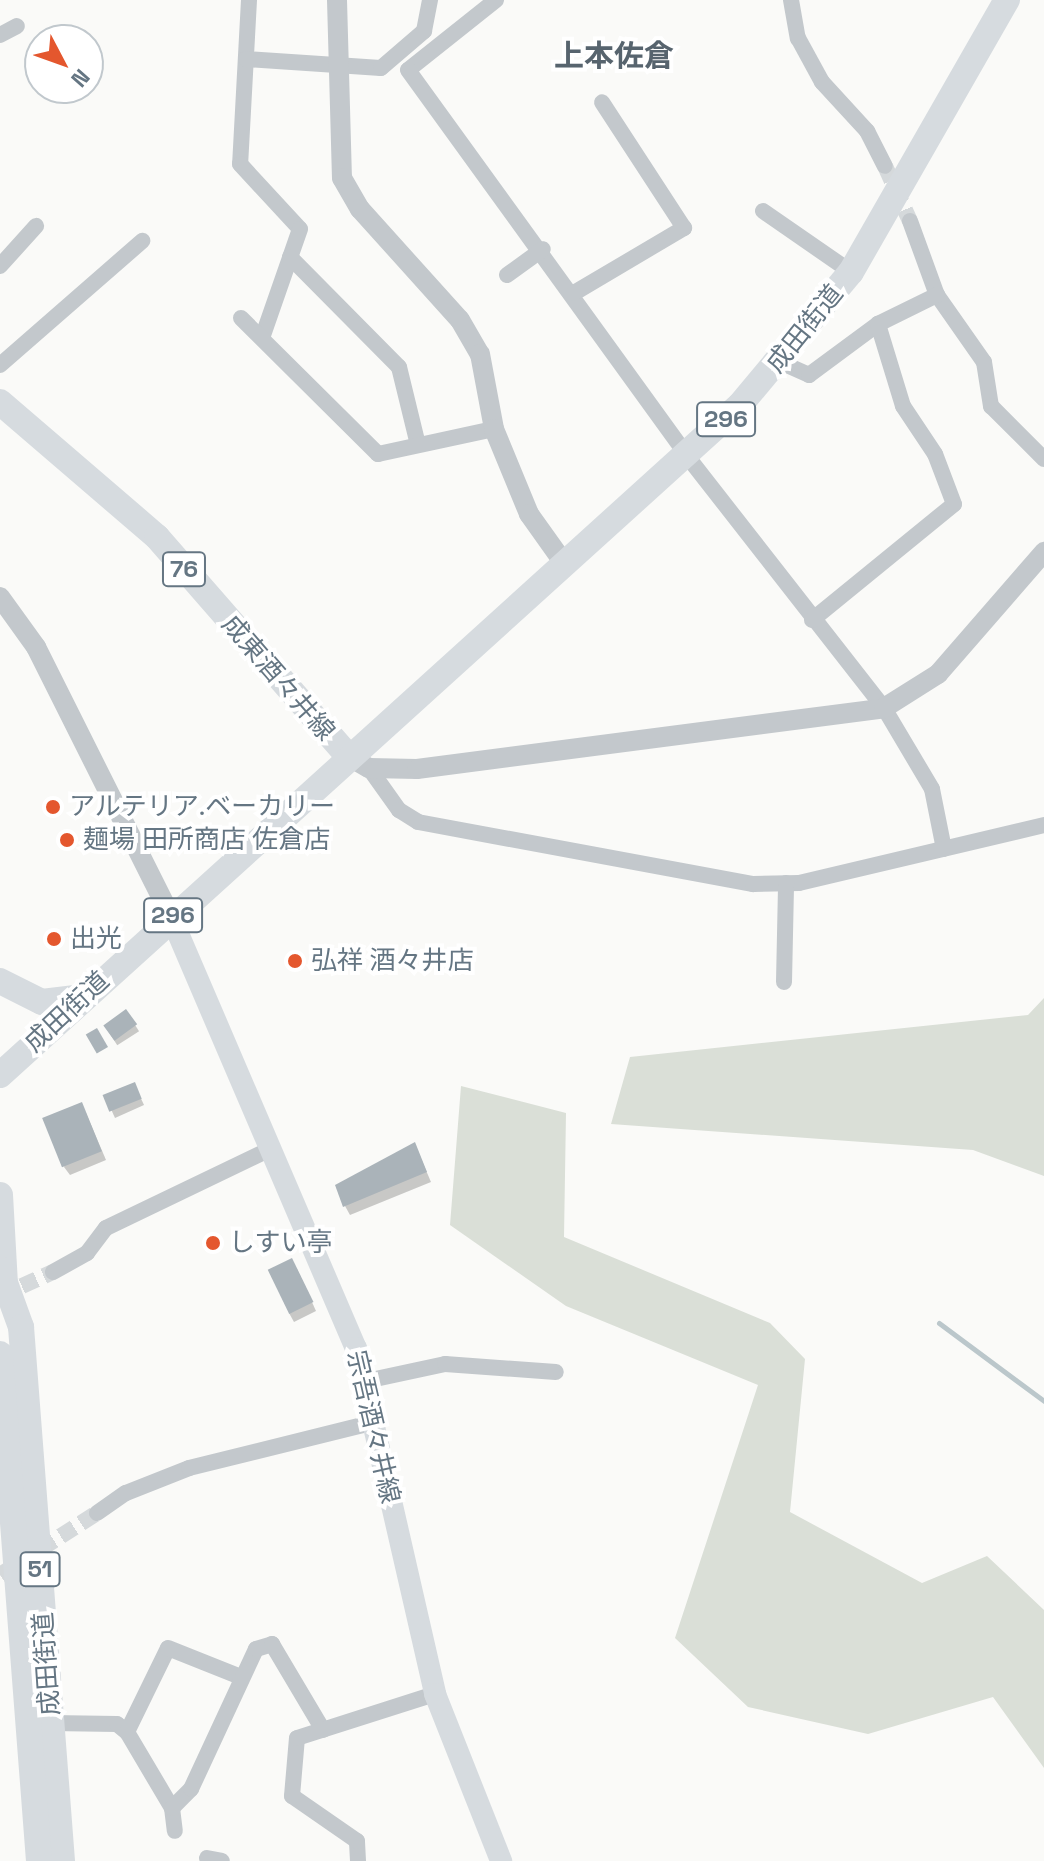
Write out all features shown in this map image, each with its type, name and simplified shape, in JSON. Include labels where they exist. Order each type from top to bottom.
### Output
[{"type":"main road","name":"成田街道","points":[[0,1075],[171,917],[358,762],[564,563],[687,456],[780,362],[851,272],[1007,0]]},
{"type":"main road","name":"成東酒々井線","points":[[0,402],[157,537],[358,762]]},
{"type":"main road","name":"宗吾酒々井線","points":[[171,917],[366,1381],[435,1694],[501,1861]]},
{"type":"main road","points":[[0,981],[42,1002],[82,997]]},
{"type":"main road","name":"成田街道","points":[[0,1195],[3,1274],[0,1320]]},
{"type":"main road","name":"成田街道","points":[[3,1274],[21,1327],[62,1861]]},
{"type":"main road","name":"成田街道","points":[[0,1354],[39,1861]]},
{"type":"street","points":[[249,0],[240,164],[300,229],[262,338]]},
{"type":"street","points":[[337,0],[342,178],[360,209],[460,320],[480,354],[494,429],[529,514],[564,563]]},
{"type":"street","points":[[246,59],[381,68],[424,31],[430,0]]},
{"type":"street","points":[[496,0],[408,70],[543,249],[687,456],[812,620],[884,708],[932,789],[944,849]]},
{"type":"street","points":[[791,0],[798,38],[822,82],[867,131],[885,166]]},
{"type":"street","points":[[0,35],[17,26]]},
{"type":"street","points":[[574,293],[684,228],[602,102]]},
{"type":"street","points":[[763,211],[851,272]]},
{"type":"street","points":[[910,221],[937,295],[984,362],[991,406],[1044,459]]},
{"type":"street","points":[[0,266],[36,226]]},
{"type":"street","points":[[0,365],[142,241]]},
{"type":"street","points":[[507,275],[543,249]]},
{"type":"street","points":[[290,257],[399,367],[418,445]]},
{"type":"street","points":[[780,362],[809,375],[878,324],[937,295]]},
{"type":"street","points":[[241,318],[378,454],[494,429]]},
{"type":"street","points":[[812,620],[954,504],[935,454],[903,406],[878,324]]},
{"type":"street","points":[[358,762],[417,769],[884,708],[938,674],[1044,552]]},
{"type":"street","points":[[0,597],[36,647],[171,917]]},
{"type":"street","points":[[358,762],[399,810],[418,822],[753,884],[786,883],[1044,825]]},
{"type":"street","points":[[784,982],[786,883]]},
{"type":"street","points":[[53,1272],[87,1253],[106,1228],[268,1150]]},
{"type":"street","points":[[366,1381],[445,1364],[556,1372]]},
{"type":"street","points":[[97,1513],[126,1493],[189,1468],[375,1422]]},
{"type":"street","points":[[172,1808],[191,1789],[256,1649],[272,1644],[323,1730]]},
{"type":"street","points":[[127,1732],[168,1648],[241,1677]]},
{"type":"street","points":[[358,1861],[357,1841],[292,1796],[297,1738],[435,1694]]},
{"type":"street","points":[[51,1723],[117,1724],[127,1732],[172,1808],[175,1831]]},
{"type":"shaded area","points":[[1044,998],[1044,1176],[973,1150],[611,1124],[630,1057],[1028,1015]]},
{"type":"shaded area","points":[[461,1086],[566,1113],[564,1237],[770,1323],[805,1359],[790,1512],[922,1583],[987,1556],[1044,1610],[1044,1768],[993,1697],[868,1734],[748,1707],[675,1638],[758,1385],[566,1306],[450,1225]]},
{"type":"building","points":[[126,1009],[137,1024],[115,1041],[103,1025]]},
{"type":"building","points":[[97,1028],[108,1047],[97,1054],[86,1034]]},
{"type":"building","points":[[135,1082],[142,1099],[109,1112],[103,1095]]},
{"type":"building","points":[[82,1102],[102,1151],[62,1167],[42,1118]]},
{"type":"building","points":[[415,1142],[427,1172],[343,1207],[335,1185]]},
{"type":"building","points":[[292,1258],[313,1302],[289,1314],[268,1270]]},
{"type":"waterway","points":[[939,1323],[1044,1401]]},
{"type":"tunnel","points":[[885,166],[910,221]]},
{"type":"tunnel","points":[[0,1296],[53,1272]]},
{"type":"tunnel","points":[[0,1575],[97,1513]]},
{"type":"place","name":"アルテリア.ベーカリー","points":[[53,807]]},
{"type":"place","name":"麺場 田所商店 佐倉店","points":[[67,840]]},
{"type":"place","name":"出光","points":[[54,939]]},
{"type":"place","name":"弘祥 酒々井店","points":[[295,961]]},
{"type":"place","name":"しすい亭","points":[[213,1243]]},
{"type":"district","name":"上本佐倉","points":[[614,56]]}]
